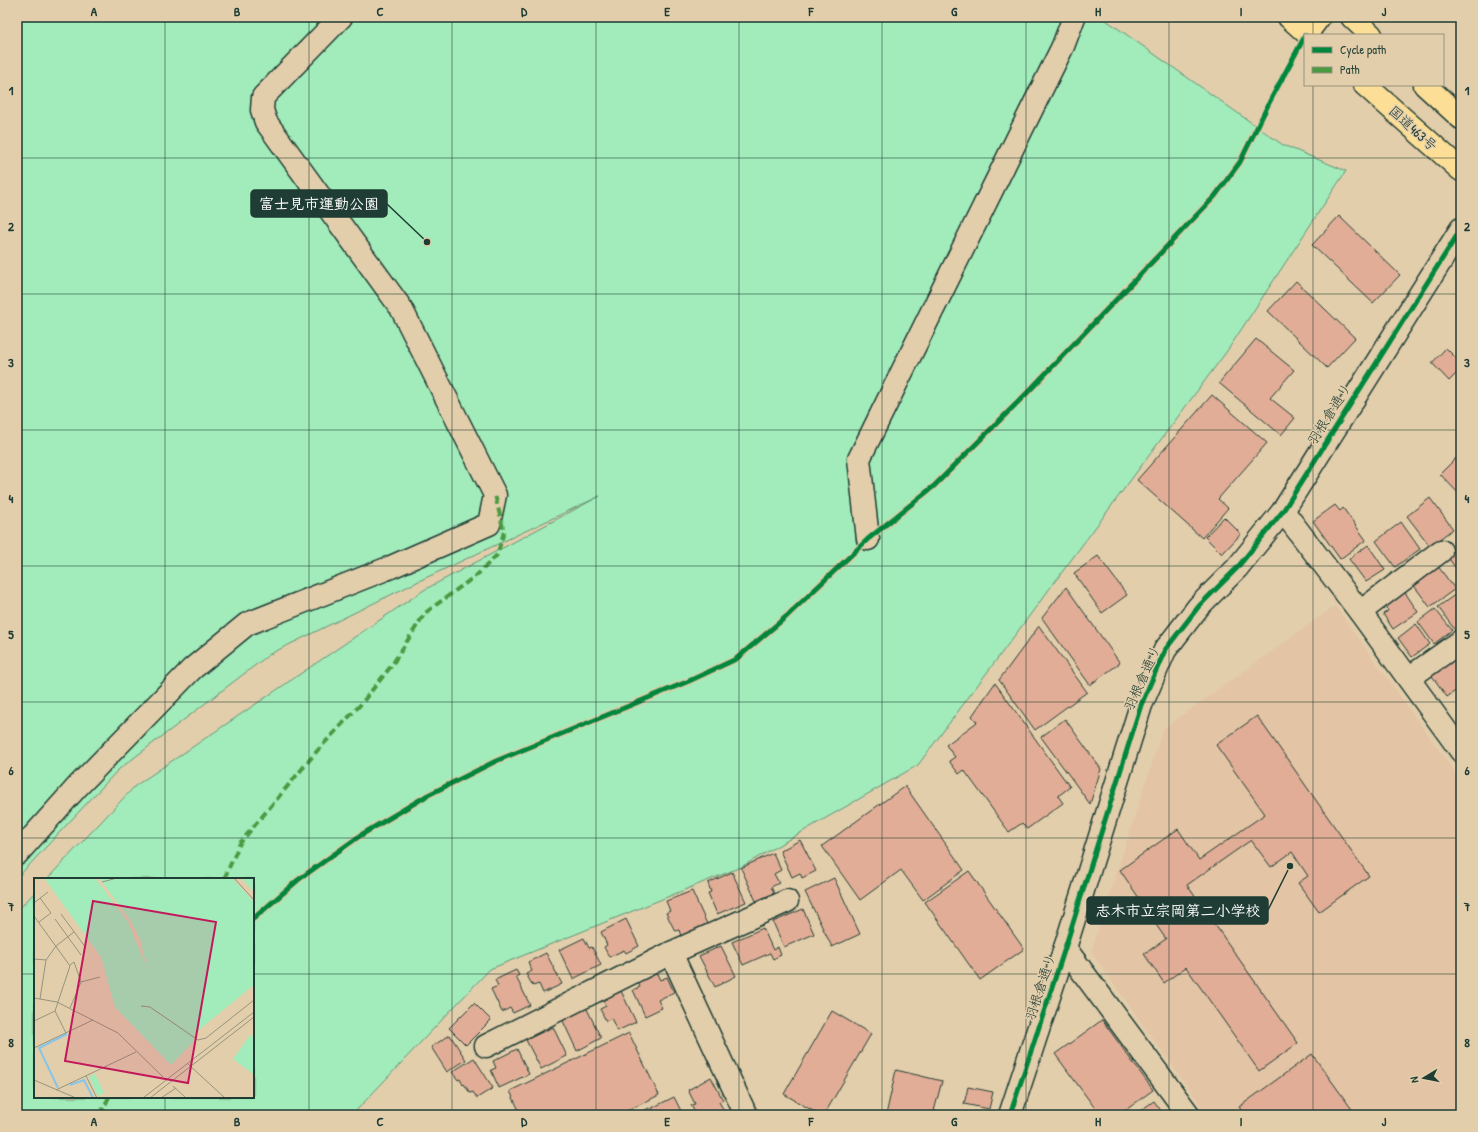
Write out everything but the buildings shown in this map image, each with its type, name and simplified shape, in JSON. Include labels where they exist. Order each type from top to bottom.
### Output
[{"type":"highway","points":[[1289,17],[1312,28]]},
{"type":"highway","points":[[1352,17],[1370,34]]},
{"type":"highway","name":"国道463号","points":[[1366,86],[1461,170]]},
{"type":"highway","points":[[1426,86],[1461,118]]},
{"type":"street","points":[[17,854],[78,786],[192,669],[247,624],[391,567],[490,524],[495,494],[401,308],[266,122],[262,110],[263,97],[341,17]]},
{"type":"street","points":[[868,539],[859,459],[1063,46],[1074,17]]},
{"type":"street","name":"羽根倉通り","points":[[1010,1115],[1065,948],[1141,705],[1165,650],[1199,606],[1237,568],[1283,511],[1461,228]]},
{"type":"street","points":[[1283,511],[1460,747]]},
{"type":"street","points":[[1360,612],[1441,551]]},
{"type":"street","points":[[1409,678],[1461,641]]},
{"type":"street","points":[[486,1046],[671,953],[787,901]]},
{"type":"street","points":[[1065,948],[1189,1115]]},
{"type":"street","points":[[671,953],[746,1115]]},
{"type":"shaded area","points":[[1335,606],[1461,781],[1461,1115],[1208,1115],[1091,952],[1163,729]]},
{"type":"green space","points":[[17,17],[1103,18],[1283,145],[1346,171],[1227,351],[918,765],[741,867],[490,969],[352,1115],[17,1115],[17,911],[34,893],[34,1098],[254,1098],[254,878],[48,878],[135,786],[424,590],[600,496],[419,581],[270,654],[118,770],[17,878]]},
{"type":"marked path","points":[[224,878],[240,843],[317,751],[361,704],[392,665],[425,613],[478,574],[497,555],[504,532],[495,495]]},
{"type":"marked path","points":[[100,1115],[108,1098]]},
{"type":"cycle path","points":[[254,918],[298,880],[361,835],[428,795],[496,761],[689,681],[736,659],[787,616],[868,539],[934,486],[1028,392],[1215,196],[1240,162],[1270,101],[1304,38]]},
{"type":"cycle path","points":[[1010,1115],[1065,948],[1141,705],[1165,650],[1199,606],[1237,568],[1283,511],[1461,229]]},
{"type":"place","name":"富士見市運動公園","points":[[427,242]]},
{"type":"place","name":"志木市立宗岡第二小学校","points":[[1290,866]]}]
